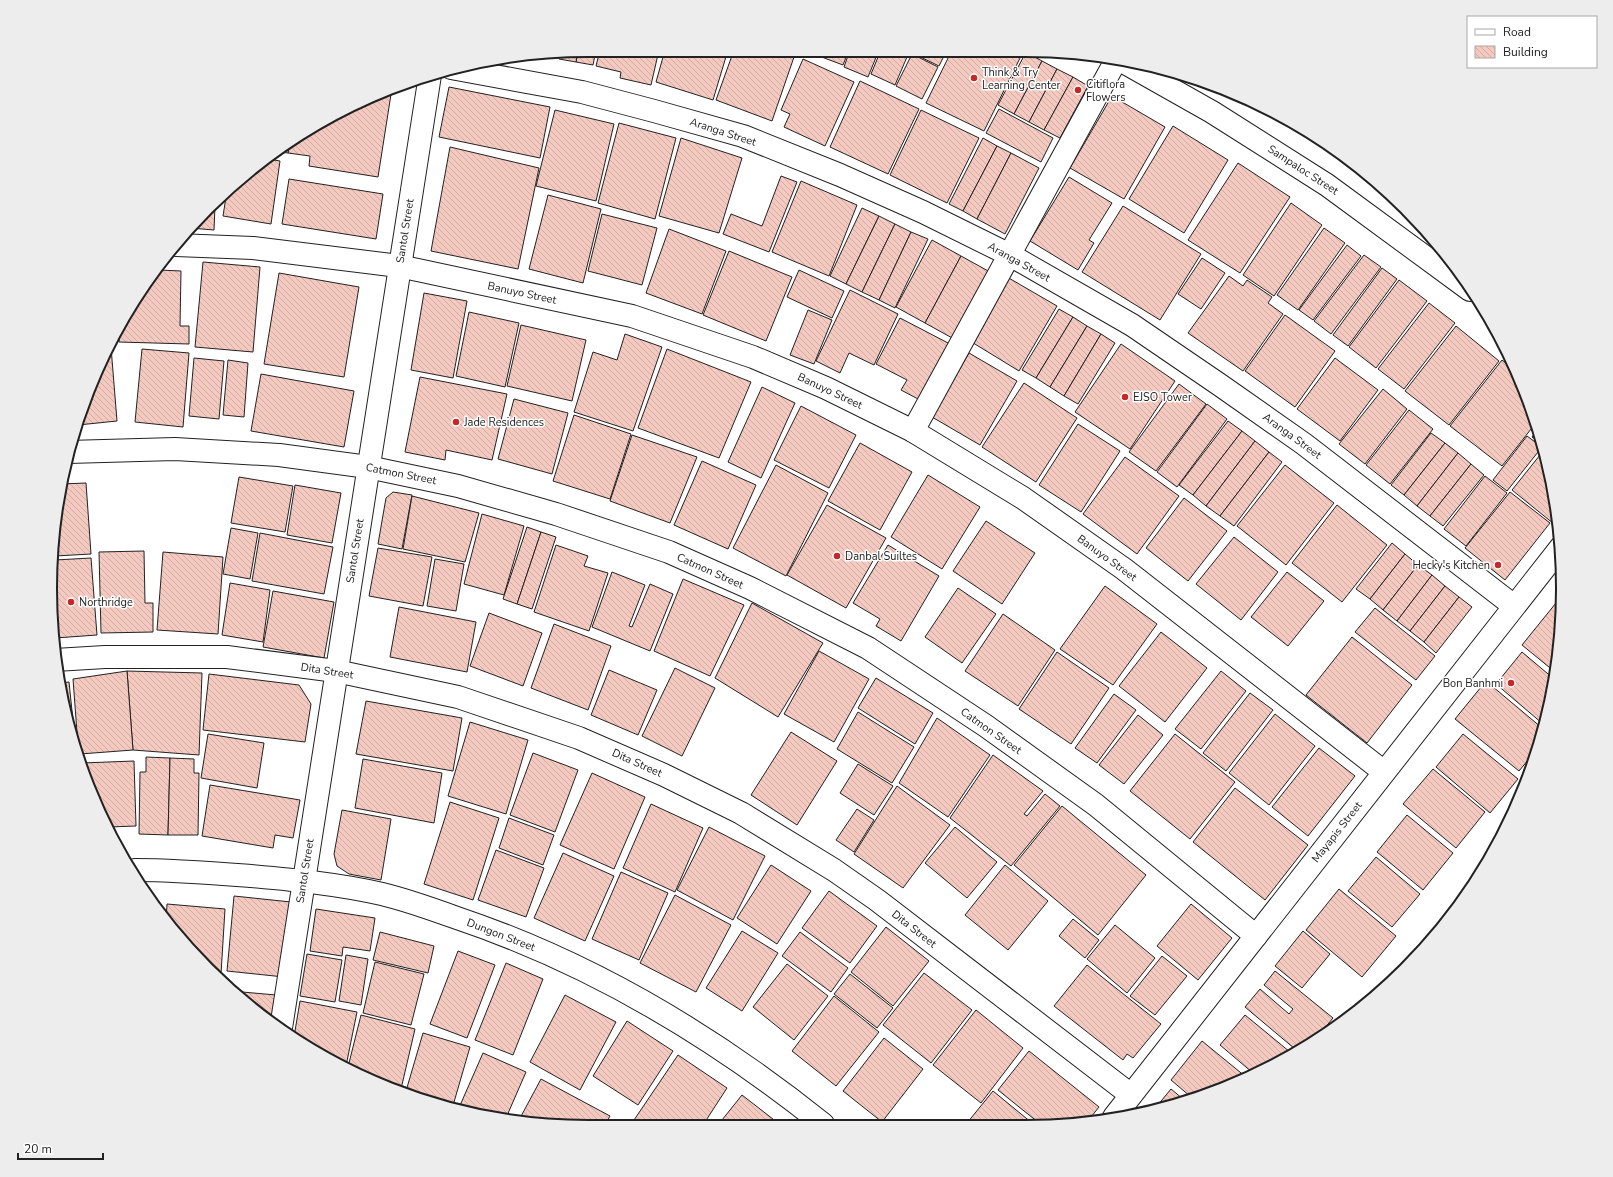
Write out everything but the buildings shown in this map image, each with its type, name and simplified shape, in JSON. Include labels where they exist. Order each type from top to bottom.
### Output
[{"type":"street","points":[[912,431],[1113,65]]},
{"type":"street","name":"Sampaloc Street","points":[[1135,69],[1212,112],[1328,185],[1457,280]]},
{"type":"street","name":"Aranga Street","points":[[468,71],[582,92],[743,136],[847,178],[923,212],[1010,255],[1132,325],[1220,385],[1304,444],[1514,606]]},
{"type":"street","name":"Santol Street","points":[[282,1022],[429,82]]},
{"type":"street","name":"Banuyo Street","points":[[183,245],[253,248],[399,266],[632,316],[753,357],[826,388],[912,431],[1023,498],[1124,569],[1384,772]]},
{"type":"street","name":"Catmon Street","points":[[75,452],[175,449],[279,455],[368,467],[458,486],[556,514],[669,552],[750,588],[868,648],[986,726],[1096,806],[1256,936]]},
{"type":"street","name":"Mayapis Street","points":[[1118,1111],[1555,555]]},
{"type":"street","name":"Dita Street","points":[[62,660],[105,657],[227,657],[336,671],[458,697],[579,738],[664,775],[741,813],[834,870],[876,900],[1131,1095]]},
{"type":"street","name":"Dungon Street","points":[[138,870],[179,870],[304,880],[334,885],[376,893],[420,905],[500,932],[548,953],[611,984],[692,1030],[730,1054],[818,1120]]},
{"type":"place","name":"Think & Try Learning Center","points":[[974,78]]},
{"type":"place","name":"Citiflora Flowers","points":[[1078,90]]},
{"type":"place","name":"EJSO Tower","points":[[1125,397]]},
{"type":"place","name":"Jade Residences","points":[[456,422]]},
{"type":"place","name":"Danbal Suiltes","points":[[837,556]]},
{"type":"place","name":"Hecky's Kitchen","points":[[1498,565]]},
{"type":"place","name":"Northridge","points":[[71,602]]},
{"type":"place","name":"Bon Banhmi","points":[[1511,683]]}]
